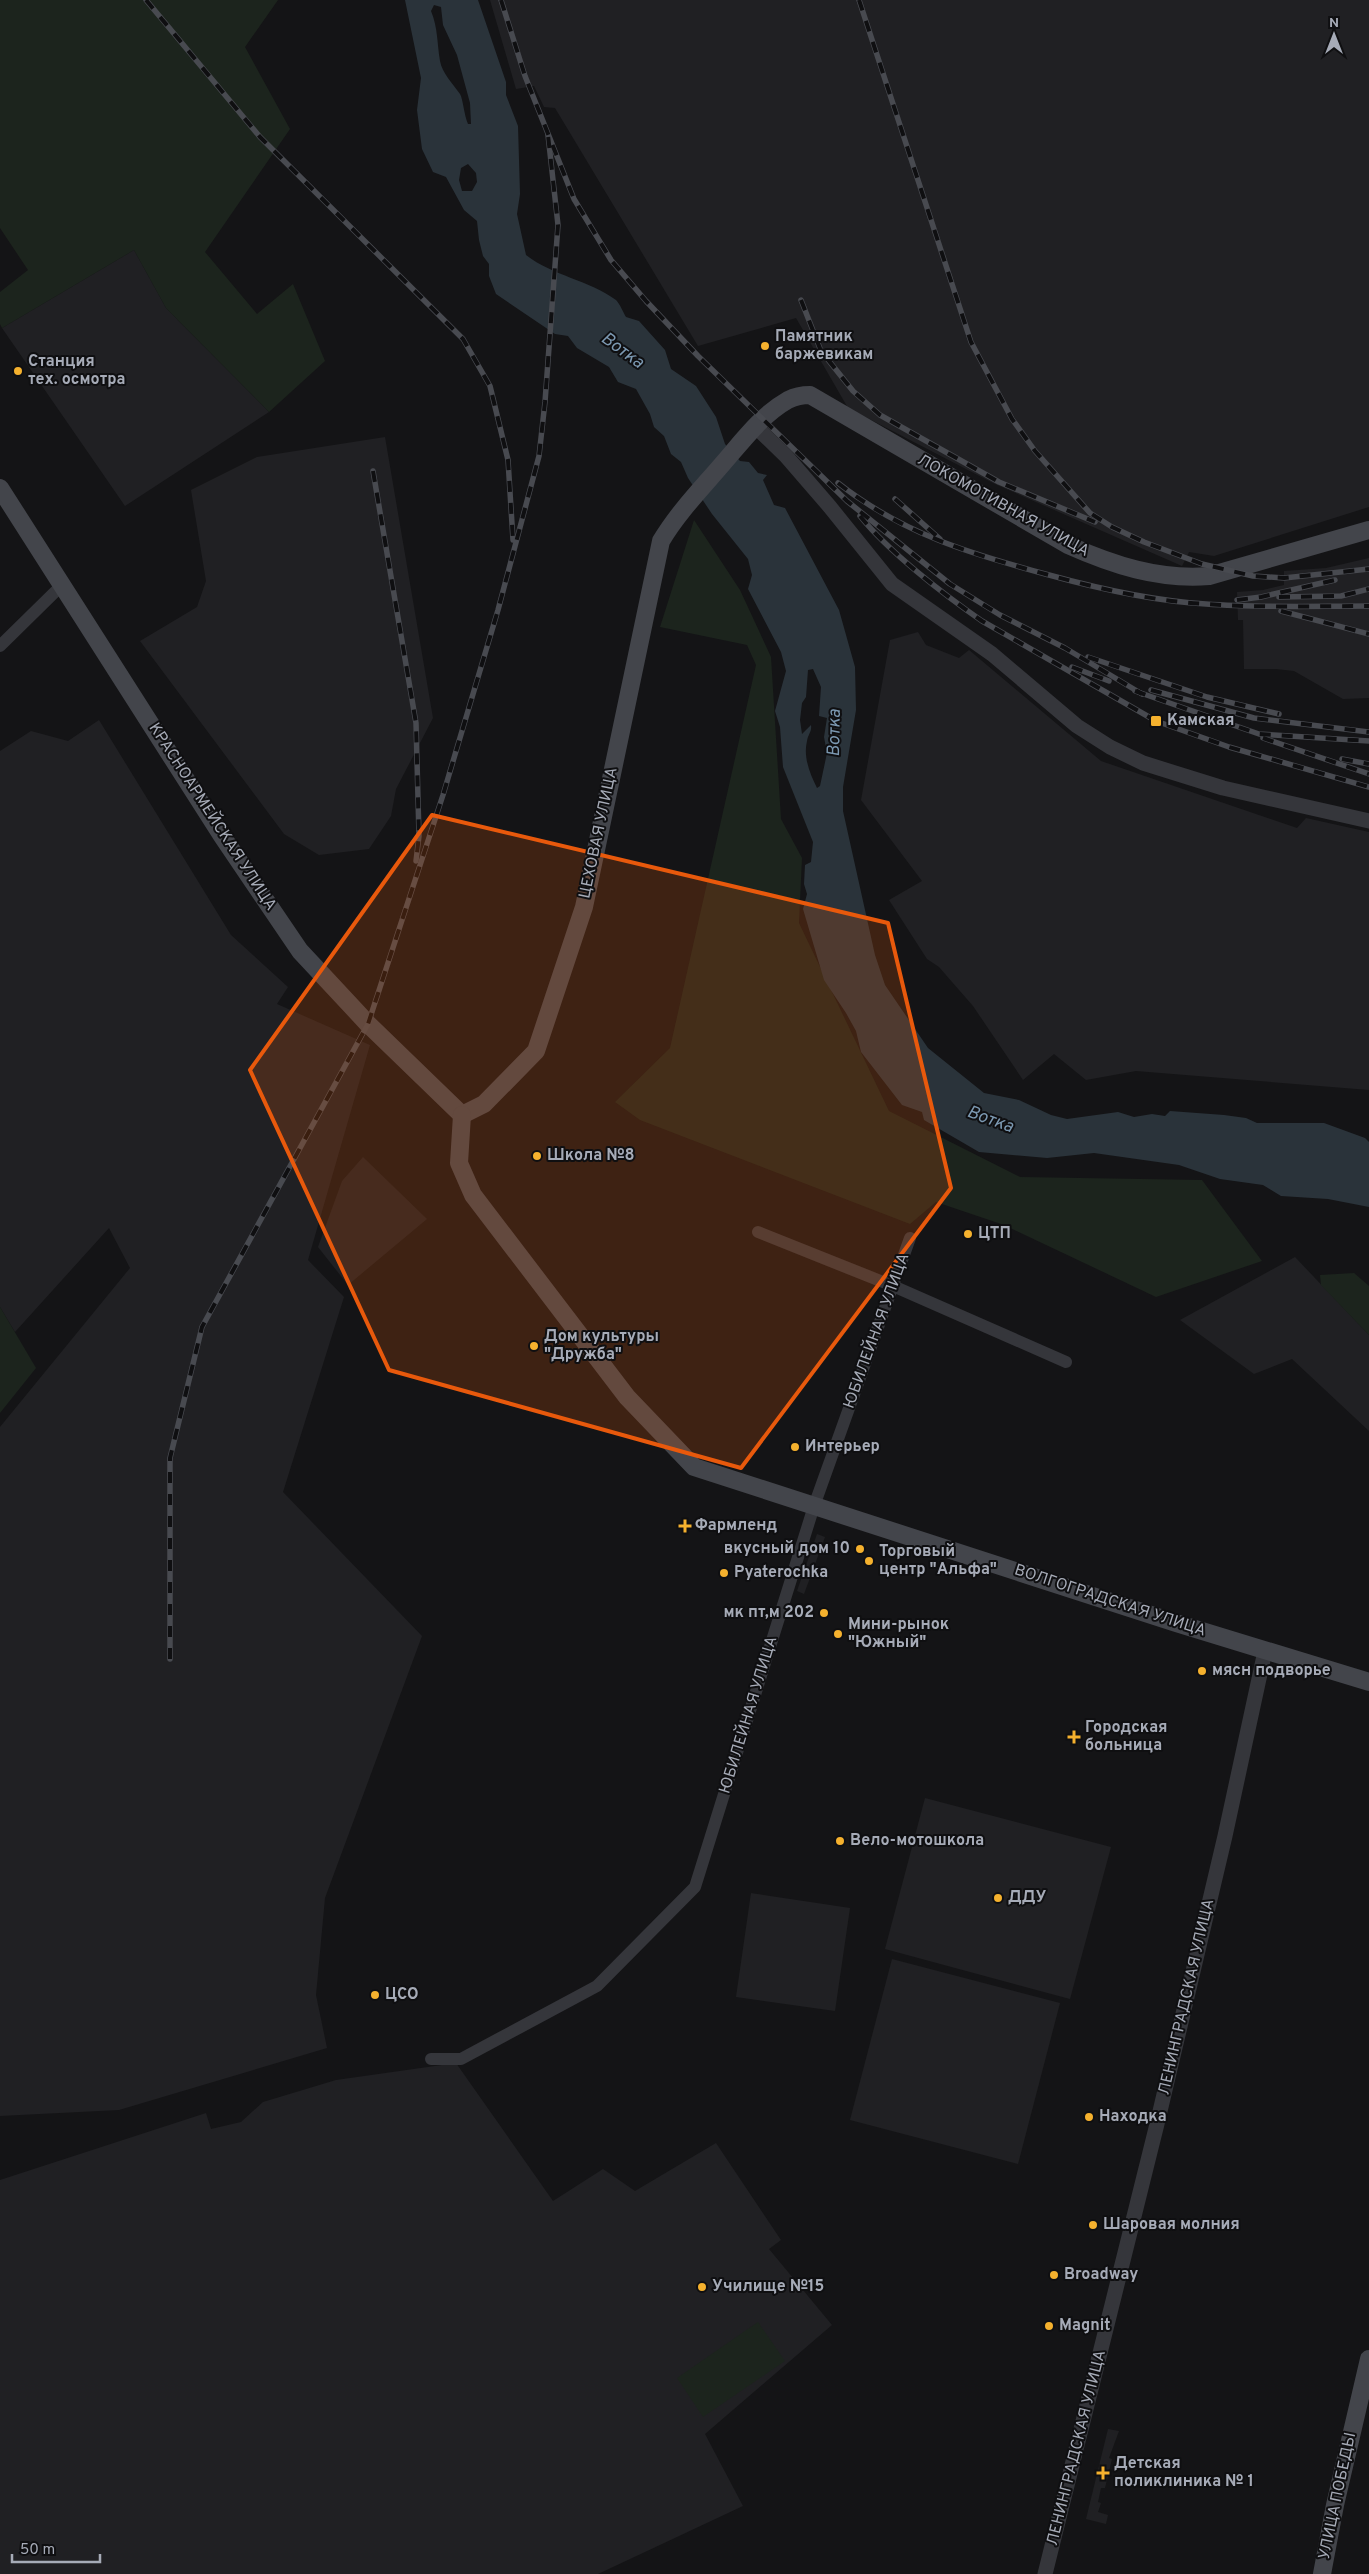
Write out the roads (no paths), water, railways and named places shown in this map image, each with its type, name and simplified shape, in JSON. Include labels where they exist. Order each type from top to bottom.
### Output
[{"type":"main road","name":"ЛОКОМОТИВНАЯ УЛИЦА","points":[[675,518],[752,431],[789,399],[799,396],[810,396],[1068,545],[1112,564],[1154,574],[1186,578],[1208,576],[1369,530]]},
{"type":"main road","name":"КРАСНОАРМЕЙСКАЯ УЛИЦА","points":[[0,488],[222,836],[300,951],[368,1024],[462,1115]]},
{"type":"main road","name":"ЦЕХОВАЯ УЛИЦА","points":[[462,1115],[484,1104],[536,1051],[584,907],[661,541],[675,518]]},
{"type":"main road","name":"ВОЛГОГРАДСКАЯ УЛИЦА","points":[[462,1115],[459,1163],[473,1195],[627,1397],[694,1467],[1369,1682]]},
{"type":"main road","name":"УЛИЦА ПОБЕДЫ","points":[[1322,2574],[1335,2505],[1369,2360]]},
{"type":"street","points":[[752,431],[786,456],[818,492],[892,584],[992,654],[1077,726],[1110,748],[1143,763],[1223,788],[1369,821]]},
{"type":"street","points":[[0,646],[62,585]]},
{"type":"street","points":[[758,1232],[893,1286],[1066,1362]]},
{"type":"street","name":"ЮБИЛЕЙНАЯ УЛИЦА","points":[[431,2059],[462,2059],[596,1986],[695,1887],[814,1506],[910,1238]]},
{"type":"street","name":"ЛЕНИНГРАДСКАЯ УЛИЦА","points":[[1045,2574],[1164,2094],[1225,1836],[1265,1650]]},
{"type":"water","name":"Вотка","points":[[405,0],[478,0],[506,82],[506,95],[518,126],[520,194],[517,214],[526,255],[548,268],[594,287],[616,300],[626,317],[639,321],[665,350],[671,369],[696,386],[716,417],[725,444],[740,461],[749,462],[758,473],[767,475],[763,480],[774,505],[785,508],[839,610],[855,667],[856,710],[843,787],[843,811],[875,955],[885,985],[928,1048],[984,1093],[1019,1100],[1051,1115],[1067,1119],[1118,1112],[1134,1117],[1152,1114],[1165,1116],[1170,1111],[1246,1118],[1257,1123],[1324,1123],[1365,1138],[1369,1142],[1369,1207],[1328,1199],[1281,1196],[1263,1185],[1220,1179],[1179,1165],[1094,1153],[1047,1158],[979,1152],[924,1120],[922,1112],[902,1105],[861,1052],[856,1031],[824,980],[803,909],[807,894],[804,884],[805,865],[811,862],[813,842],[783,767],[780,727],[775,711],[786,671],[781,652],[748,589],[752,575],[748,559],[712,514],[688,478],[681,462],[671,454],[664,436],[654,427],[650,414],[636,389],[618,382],[609,367],[577,348],[568,336],[555,334],[496,294],[489,276],[489,264],[483,256],[477,221],[464,210],[446,177],[433,172],[422,149],[417,110],[421,78]],"holes":[[[434,5],[441,7],[443,25],[457,55],[470,103],[471,124],[468,124],[460,94],[445,74],[441,65],[431,11]],[[468,164],[476,173],[477,182],[472,191],[462,191],[459,180],[461,168]],[[813,669],[821,687],[819,716],[827,718],[824,737],[827,753],[820,786],[817,788],[810,771],[806,753],[811,725],[802,734],[800,720],[802,703],[806,697],[808,670]]]},
{"type":"railway","points":[[146,0],[260,137],[463,339],[490,386],[508,460],[513,540]]},
{"type":"railway","points":[[501,0],[525,76],[574,199],[611,260],[646,301],[698,356],[847,501],[950,584],[1000,615],[1065,648],[1142,694]]},
{"type":"railway","points":[[859,0],[971,342],[1012,419],[1035,451],[1090,513],[1112,527],[1144,542],[1202,564],[1253,576],[1284,578],[1369,569]]},
{"type":"railway","points":[[170,1659],[170,1458],[202,1327],[368,1024],[443,795],[498,610],[539,456],[545,402],[558,225],[548,135]]},
{"type":"railway","points":[[801,300],[821,351],[853,391],[880,415],[999,482],[1095,522]]},
{"type":"railway","points":[[373,471],[416,723],[419,836],[416,861]]},
{"type":"railway","points":[[838,483],[887,516],[939,540],[992,559],[1107,590],[1166,600],[1206,604],[1369,606]]},
{"type":"railway","points":[[895,499],[940,539]]},
{"type":"railway","points":[[860,516],[886,544],[917,572],[982,621],[1156,721],[1229,747],[1369,787]]},
{"type":"railway","points":[[1237,600],[1261,597],[1335,580]]},
{"type":"railway","points":[[1279,597],[1341,596],[1369,589]]},
{"type":"railway","points":[[1281,611],[1369,634]]},
{"type":"railway","points":[[1088,657],[1207,697],[1279,714]]},
{"type":"railway","points":[[1072,667],[1109,681]]},
{"type":"railway","points":[[1151,690],[1254,718],[1369,732]]},
{"type":"railway","points":[[1135,691],[1259,734],[1369,741]]},
{"type":"railway","points":[[1263,738],[1369,774]]},
{"type":"railway","points":[[1342,759],[1369,764]]},
{"type":"place","name":"Памятник баржевикам","points":[[765,346]]},
{"type":"place","name":"Станция тех. осмотра","points":[[18,371]]},
{"type":"place","name":"Камская","points":[[1156,721]]},
{"type":"place","name":"Школа №8","points":[[537,1156]]},
{"type":"place","name":"ЦТП","points":[[968,1234]]},
{"type":"place","name":"Дом культуры \"Дружба\"","points":[[534,1346]]},
{"type":"place","name":"Интерьер","points":[[795,1447]]},
{"type":"place","name":"Фармленд","points":[[685,1526]]},
{"type":"place","name":"вкусный дом 10","points":[[860,1549]]},
{"type":"place","name":"Торговый центр \"Альфа\"","points":[[869,1561]]},
{"type":"place","name":"Pyaterochka","points":[[724,1573]]},
{"type":"place","name":"мк пт,м 202","points":[[824,1613]]},
{"type":"place","name":"Мини-рынок \"Южный\"","points":[[838,1634]]},
{"type":"place","name":"мясн подворье","points":[[1202,1671]]},
{"type":"place","name":"Городская больница","points":[[1074,1737]]},
{"type":"place","name":"Вело-мотошкола","points":[[840,1841]]},
{"type":"place","name":"ДДУ","points":[[998,1898]]},
{"type":"place","name":"ЦСО","points":[[375,1995]]},
{"type":"place","name":"Находка","points":[[1089,2117]]},
{"type":"place","name":"Шаровая молния","points":[[1093,2225]]},
{"type":"place","name":"Broadway","points":[[1054,2275]]},
{"type":"place","name":"Училище №15","points":[[702,2287]]},
{"type":"place","name":"Magnit","points":[[1049,2326]]},
{"type":"place","name":"Детская поликлиника № 1","points":[[1103,2473]]}]
